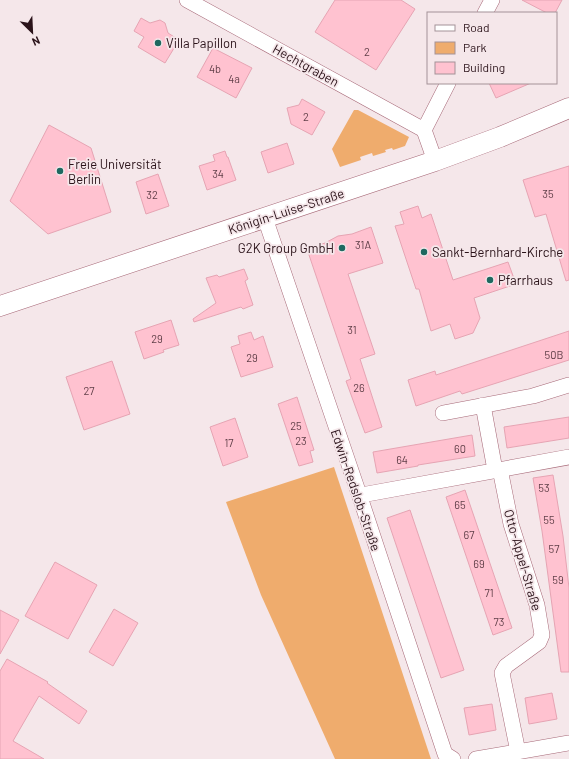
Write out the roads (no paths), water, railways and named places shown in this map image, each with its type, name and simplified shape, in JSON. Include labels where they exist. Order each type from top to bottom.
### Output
[{"type":"main road","name":"Königin-Luise-Straße","points":[[0,306],[435,161],[500,137],[569,108]]},
{"type":"street","name":"Hechtgraben","points":[[188,0],[424,130]]},
{"type":"street","points":[[486,12],[492,0]]},
{"type":"street","points":[[435,161],[424,130],[447,84]]},
{"type":"street","name":"Edwin-Redslob-Straße","points":[[265,218],[360,497],[445,754],[453,759]]},
{"type":"street","points":[[443,413],[533,396],[569,385]]},
{"type":"street","name":"Otto-Appel-Straße","points":[[482,405],[511,524],[537,605],[542,635],[539,642],[506,666],[502,673],[518,752]]},
{"type":"street","points":[[360,497],[367,494],[569,457]]},
{"type":"street","points":[[476,759],[569,742]]},
{"type":"place","name":"Villa Papillon","points":[[158,43]]},
{"type":"place","name":"Freie Universität Berlin","points":[[60,171]]},
{"type":"place","name":"G2K Group GmbH","points":[[342,248]]},
{"type":"place","name":"Sankt-Bernhard-Kirche","points":[[424,252]]},
{"type":"place","name":"Pfarrhaus","points":[[490,280]]}]
